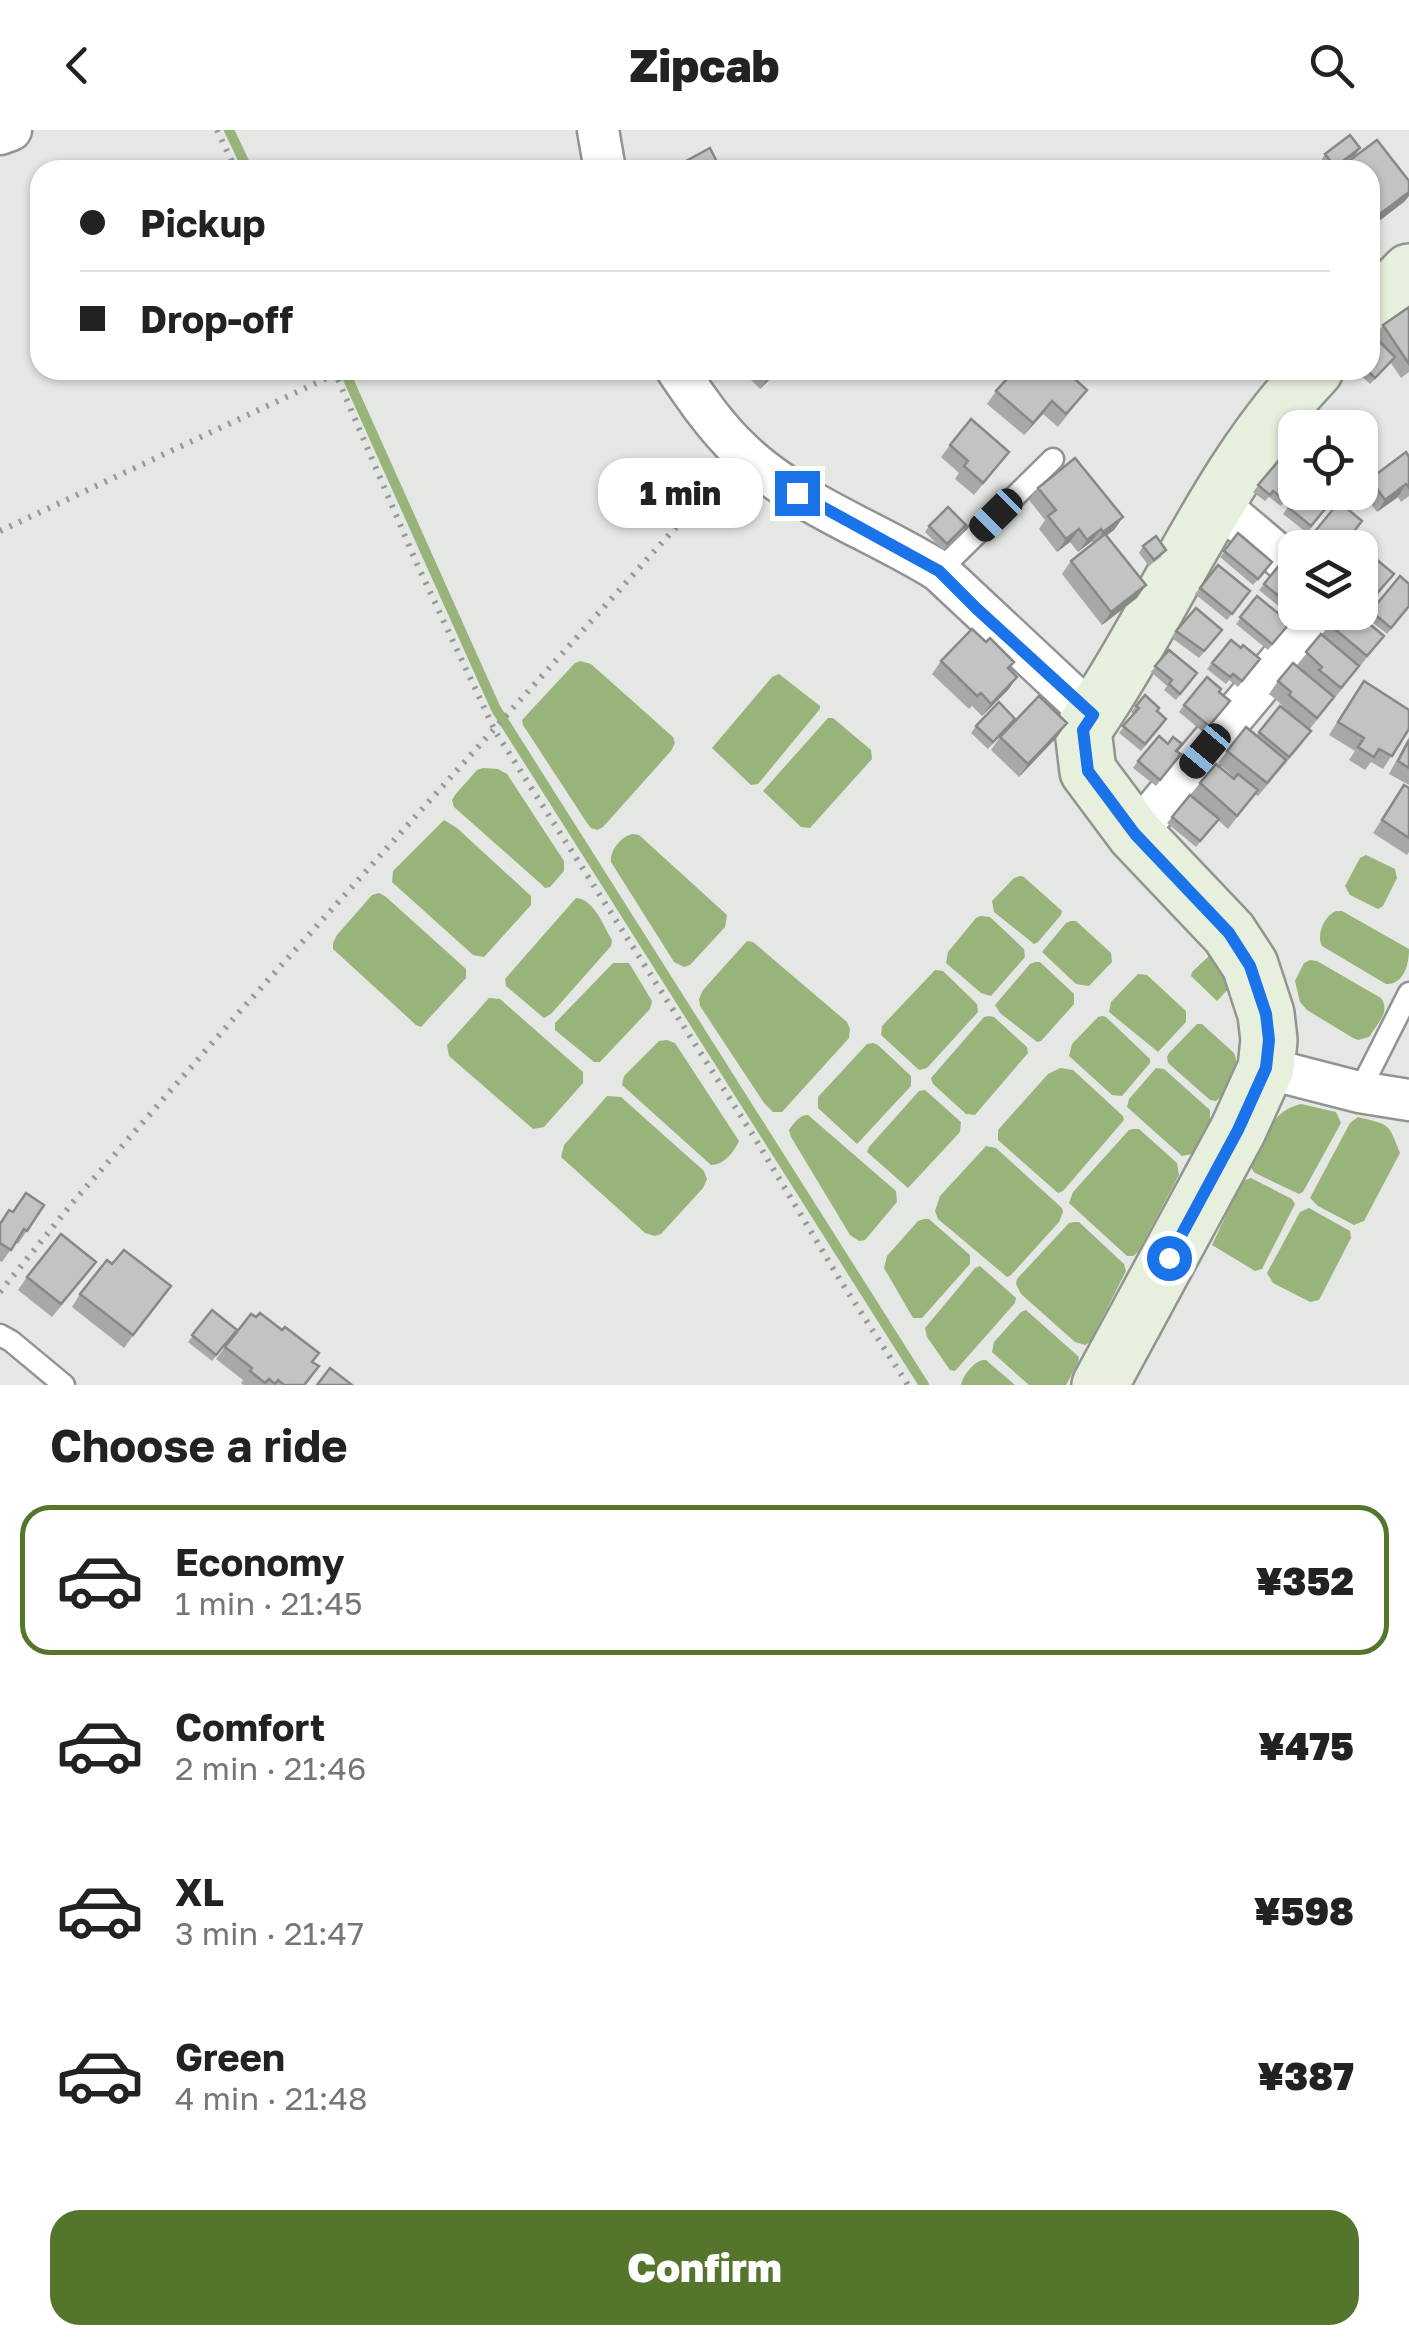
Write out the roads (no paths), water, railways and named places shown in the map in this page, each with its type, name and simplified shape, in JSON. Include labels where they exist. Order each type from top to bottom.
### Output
[{"type":"street","points":[[0,134],[11,130]]},
{"type":"street","points":[[598,130],[604,160]]},
{"type":"street","points":[[1380,302],[1409,272]]},
{"type":"street","points":[[684,380],[704,411],[743,453],[797,493],[939,571],[1093,715]]},
{"type":"street","points":[[1100,1385],[1238,1130],[1266,1068],[1269,1040],[1266,1014],[1250,966],[1229,933],[1135,834],[1088,771],[1083,730],[1217,502],[1260,436],[1307,380]]},
{"type":"street","points":[[1217,502],[1278,554]]},
{"type":"street","points":[[1135,834],[1306,630]]},
{"type":"street","points":[[1266,1068],[1359,1092],[1409,1100]]},
{"type":"lane","points":[[939,571],[1052,459]]},
{"type":"lane","points":[[1359,1092],[1409,994]]},
{"type":"lane","points":[[0,1335],[64,1385]]},
{"type":"waterway","points":[[229,130],[243,160]]},
{"type":"waterway","points":[[348,380],[496,709],[924,1385]]}]
